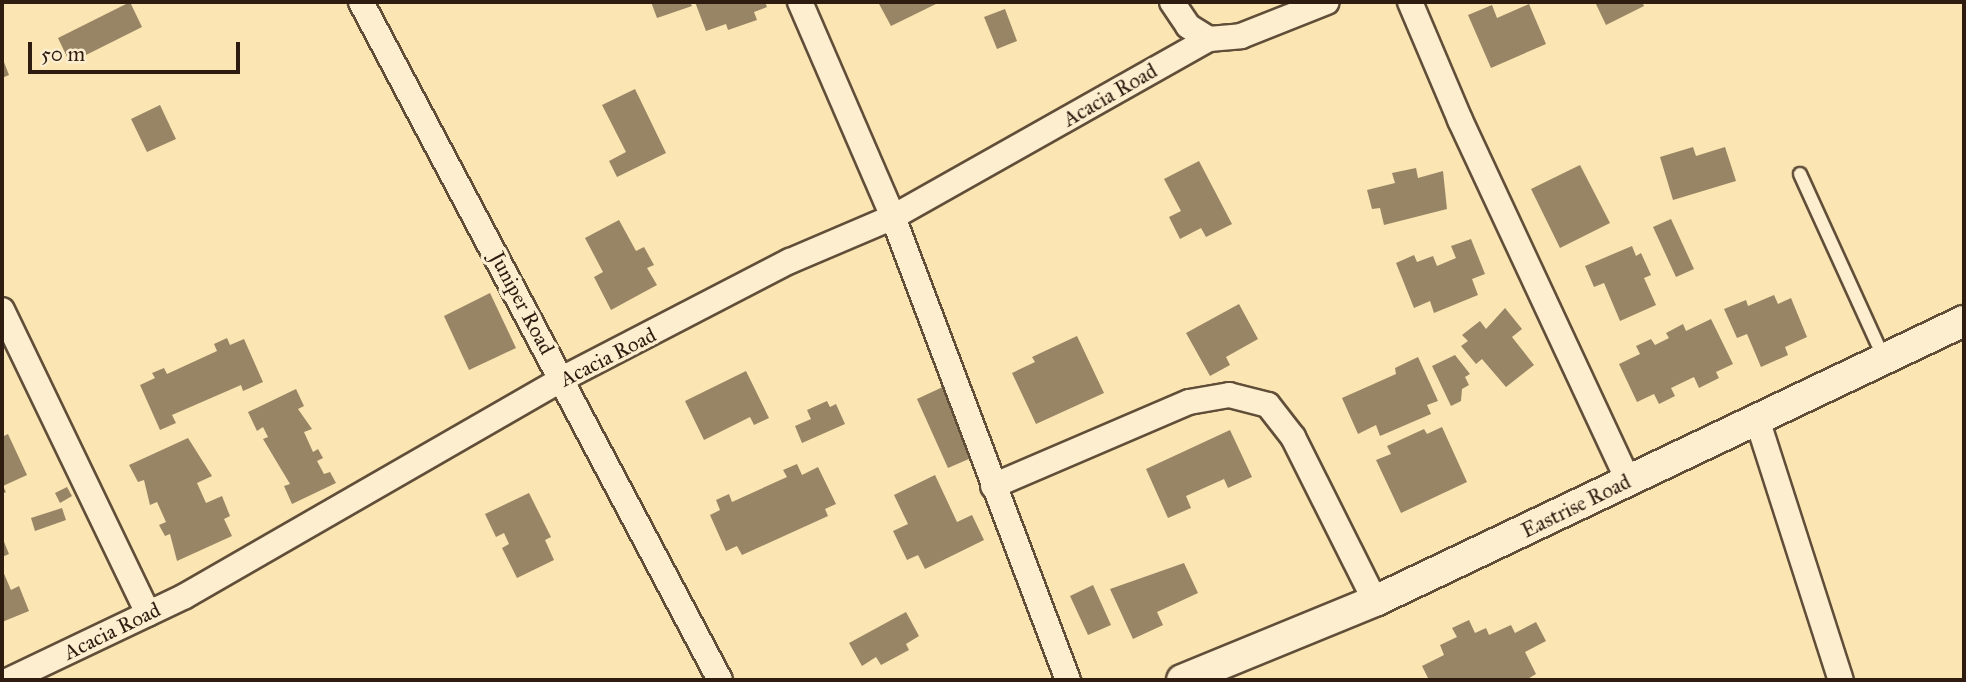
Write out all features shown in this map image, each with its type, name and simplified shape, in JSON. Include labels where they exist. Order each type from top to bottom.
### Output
[{"type":"street","name":"Juniper Road","points":[[361,2],[720,680]]},
{"type":"street","points":[[800,2],[893,217],[1068,680]]},
{"type":"street","points":[[1172,2],[1188,26],[1209,38],[1241,36],[1327,2]]},
{"type":"street","points":[[1410,2],[1460,121],[1628,481]]},
{"type":"street","name":"Acacia Road","points":[[9,680],[148,614],[562,379],[790,261],[893,217],[1209,38]]},
{"type":"street","points":[[2,310],[148,614]]},
{"type":"street","name":"Eastrise Road","points":[[1182,680],[1376,601],[1964,321]]},
{"type":"street","points":[[993,486],[1189,402],[1229,395],[1268,405],[1293,437],[1376,601]]},
{"type":"street","points":[[1757,419],[1841,680]]},
{"type":"lane","points":[[1800,174],[1884,358]]},
{"type":"building","points":[[130,2],[142,27],[70,63],[58,38]]},
{"type":"building","points":[[651,2],[690,2],[692,6],[657,18]]},
{"type":"building","points":[[695,2],[765,2],[767,7],[754,12],[757,20],[728,30],[726,24],[706,31]]},
{"type":"building","points":[[878,2],[940,2],[891,26]]},
{"type":"building","points":[[1595,2],[1642,2],[1644,6],[1606,25]]},
{"type":"building","points":[[1529,4],[1546,44],[1491,68],[1468,15],[1492,5],[1497,18]]},
{"type":"building","points":[[1005,9],[1017,41],[997,49],[984,17]]},
{"type":"building","points":[[2,57],[9,75],[2,78]]},
{"type":"building","points":[[635,89],[666,153],[617,177],[609,161],[626,152],[602,105]]},
{"type":"building","points":[[160,105],[176,139],[147,152],[131,119]]},
{"type":"building","points":[[1693,147],[1696,156],[1725,147],[1736,181],[1673,200],[1660,157]]},
{"type":"building","points":[[1199,161],[1232,224],[1206,237],[1201,228],[1180,239],[1169,217],[1181,211],[1164,179]]},
{"type":"building","points":[[1580,165],[1610,223],[1560,248],[1531,189]]},
{"type":"building","points":[[1416,168],[1418,178],[1443,171],[1447,209],[1384,225],[1380,208],[1372,209],[1367,190],[1395,183],[1392,173]]},
{"type":"building","points":[[1671,219],[1694,269],[1676,277],[1653,227]]},
{"type":"building","points":[[619,220],[636,251],[644,247],[654,265],[647,268],[657,285],[611,310],[594,277],[603,272],[585,238]]},
{"type":"building","points":[[1471,239],[1485,274],[1472,279],[1478,295],[1434,313],[1430,301],[1414,308],[1396,263],[1414,255],[1417,262],[1433,256],[1437,266],[1456,258],[1451,246]]},
{"type":"building","points":[[1632,246],[1636,256],[1641,253],[1651,275],[1644,278],[1656,305],[1620,321],[1604,283],[1594,287],[1585,266]]},
{"type":"building","points":[[490,293],[516,348],[469,370],[444,316]]},
{"type":"building","points":[[1774,295],[1778,304],[1791,298],[1807,337],[1785,347],[1788,355],[1761,367],[1747,334],[1737,338],[1724,309],[1746,300],[1748,306]]},
{"type":"building","points":[[1239,304],[1258,339],[1226,357],[1230,365],[1210,376],[1186,333]]},
{"type":"building","points":[[1505,308],[1522,329],[1512,337],[1534,365],[1506,387],[1482,359],[1476,364],[1461,346],[1468,341],[1462,335],[1480,321],[1486,329]]},
{"type":"building","points":[[1711,319],[1733,364],[1716,372],[1719,378],[1699,388],[1694,377],[1671,388],[1675,396],[1659,404],[1654,394],[1637,402],[1619,364],[1640,354],[1636,346],[1651,339],[1655,345],[1669,338],[1666,333],[1683,324],[1686,331]]},
{"type":"building","points":[[1077,336],[1104,393],[1036,424],[1012,373],[1035,362],[1032,357]]},
{"type":"building","points":[[227,338],[230,345],[244,339],[263,382],[243,391],[241,385],[172,415],[176,423],[160,430],[140,385],[155,378],[152,373],[164,368],[167,374],[217,351],[214,344]]},
{"type":"building","points":[[1455,355],[1470,374],[1465,377],[1469,385],[1462,389],[1461,401],[1451,406],[1432,366]]},
{"type":"building","points":[[1418,357],[1438,401],[1427,405],[1431,414],[1380,436],[1376,425],[1358,434],[1342,398],[1396,374],[1395,368]]},
{"type":"building","points":[[746,371],[769,418],[754,425],[750,417],[704,440],[685,401]]},
{"type":"building","points":[[947,385],[978,455],[948,468],[917,399]]},
{"type":"building","points":[[296,389],[304,406],[298,409],[312,429],[304,432],[313,452],[318,449],[323,458],[317,461],[324,474],[330,472],[336,483],[292,504],[284,486],[290,484],[263,439],[268,437],[263,427],[257,431],[248,412]]},
{"type":"building","points":[[827,401],[830,407],[836,404],[845,424],[802,443],[795,426],[811,419],[807,410]]},
{"type":"building","points":[[1442,427],[1467,482],[1401,513],[1376,460],[1391,454],[1387,446],[1424,429],[1427,434]]},
{"type":"building","points":[[1230,430],[1252,477],[1228,488],[1224,479],[1186,496],[1191,508],[1168,518],[1146,469]]},
{"type":"building","points":[[8,434],[27,475],[3,486],[6,492],[2,494],[2,437]]},
{"type":"building","points":[[188,438],[212,476],[197,483],[206,503],[222,496],[230,516],[224,519],[232,536],[177,561],[170,534],[165,536],[159,525],[166,522],[157,502],[150,505],[144,480],[138,482],[129,465]]},
{"type":"building","points":[[797,464],[802,475],[818,467],[836,504],[825,509],[828,516],[742,555],[737,546],[726,551],[710,515],[720,510],[716,500],[729,494],[732,502],[787,477],[783,470]]},
{"type":"building","points":[[935,475],[957,522],[972,515],[984,540],[925,569],[918,555],[907,560],[893,531],[908,524],[894,495]]},
{"type":"building","points":[[67,487],[72,496],[60,503],[55,493]]},
{"type":"building","points":[[529,493],[551,537],[545,540],[554,560],[517,578],[502,548],[509,544],[504,533],[496,537],[485,514]]},
{"type":"building","points":[[62,508],[66,520],[35,531],[31,518]]},
{"type":"building","points":[[2,537],[9,554],[2,557]]},
{"type":"building","points":[[1184,563],[1198,593],[1157,612],[1163,625],[1133,639],[1110,589]]},
{"type":"building","points":[[2,569],[11,590],[19,586],[29,611],[2,622]]},
{"type":"building","points":[[1093,585],[1111,625],[1088,635],[1070,596]]},
{"type":"building","points":[[906,612],[919,636],[906,644],[909,650],[881,665],[876,657],[862,666],[849,643]]},
{"type":"building","points":[[1469,620],[1475,633],[1486,628],[1489,635],[1511,625],[1515,633],[1536,622],[1546,641],[1525,652],[1536,674],[1526,680],[1429,680],[1422,666],[1444,655],[1440,645],[1457,637],[1452,628]]}]
